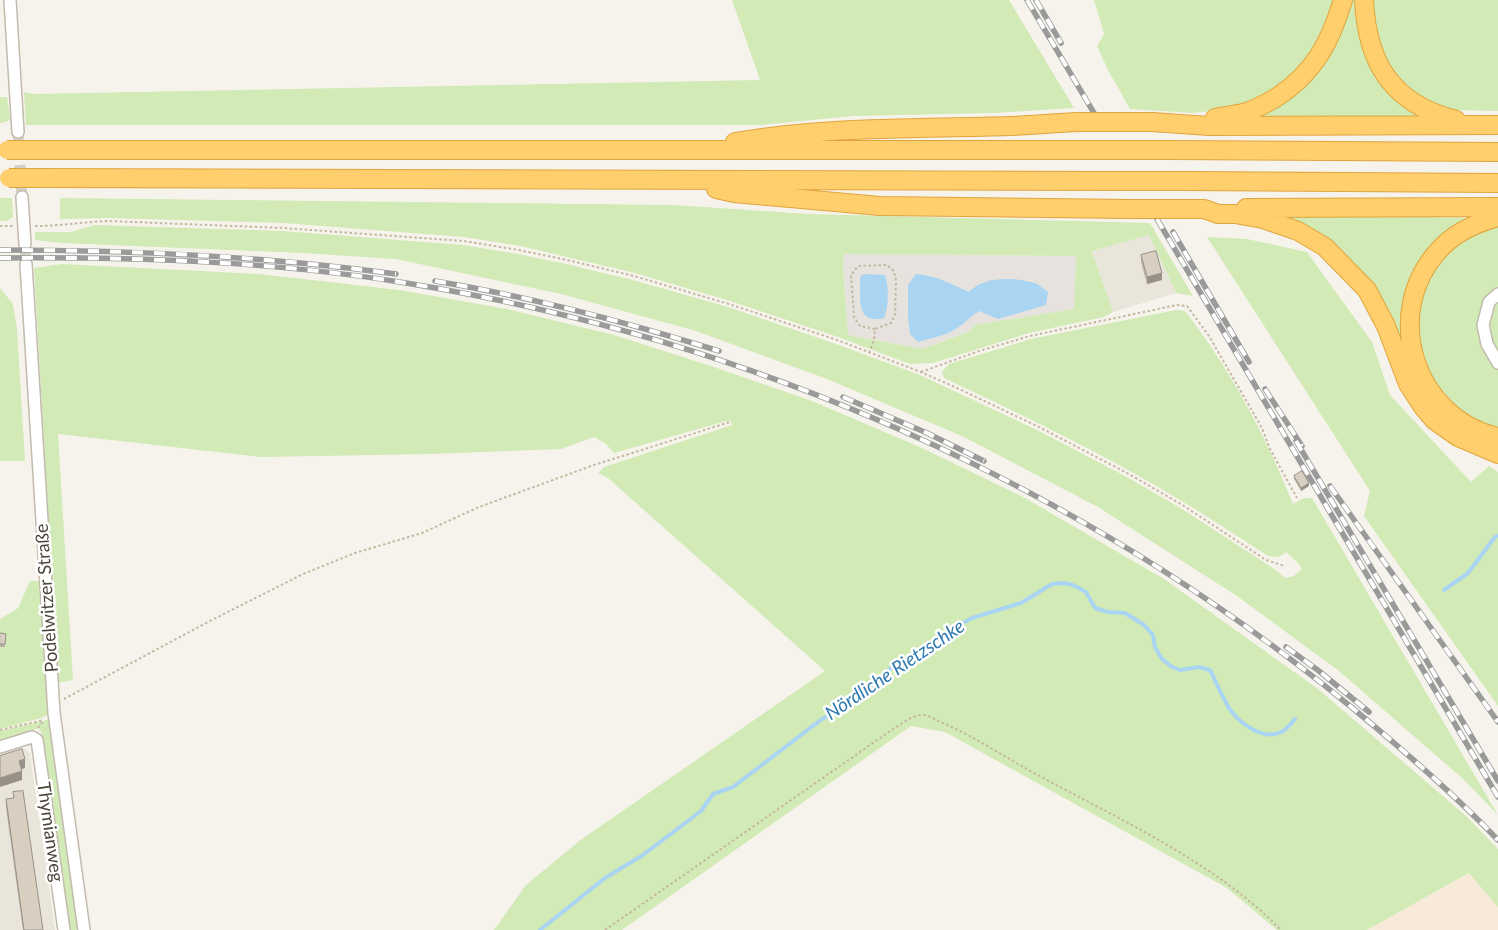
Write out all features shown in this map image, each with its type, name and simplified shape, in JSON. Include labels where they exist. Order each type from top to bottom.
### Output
[{"type":"highway","points":[[693,150],[776,135],[876,128],[1010,126],[1078,122],[1152,122],[1211,119],[1247,112],[1288,90],[1303,77],[1318,59],[1328,42],[1343,0]]},
{"type":"highway","points":[[1364,0],[1368,40],[1382,72],[1394,86],[1409,99],[1428,110],[1446,117],[1479,125]]},
{"type":"highway","points":[[1152,122],[1209,126],[1498,125]]},
{"type":"highway","points":[[4,150],[1168,150],[1498,152]]},
{"type":"highway","points":[[5,178],[1498,183]]},
{"type":"highway","points":[[678,181],[734,193],[880,206],[1130,209],[1498,207]]},
{"type":"highway","points":[[1203,209],[1218,214],[1235,214],[1263,219],[1298,231],[1325,247],[1368,290],[1386,326],[1408,384],[1423,407],[1434,420],[1458,437],[1498,454]]},
{"type":"highway","points":[[1498,217],[1465,229],[1438,250],[1416,288],[1409,324],[1416,363],[1424,382],[1434,396],[1445,408],[1465,424],[1498,437]]},
{"type":"street","points":[[10,0],[18,132]]},
{"type":"street","points":[[22,197],[25,244]]},
{"type":"street","name":"Podelwitzer Straße","points":[[26,264],[54,709],[84,930]]},
{"type":"street","points":[[1498,294],[1489,302],[1483,325],[1487,344],[1498,362]]},
{"type":"street","name":"Thymianweg","points":[[0,747],[32,736],[37,740],[64,930]]},
{"type":"path","points":[[24,226],[60,226],[87,222],[117,222],[283,228],[464,241],[519,250],[634,276],[729,304],[921,372],[1039,427],[1127,473],[1184,506],[1266,560],[1285,566]]},
{"type":"path","points":[[887,265],[894,271],[895,315],[891,323],[875,329],[860,326],[854,317],[852,275],[858,266],[887,265]]},
{"type":"path","points":[[921,372],[979,351],[1030,336],[1177,305],[1187,306],[1209,336],[1262,428],[1270,448],[1297,498]]},
{"type":"path","points":[[869,353],[874,340],[875,329]]},
{"type":"path","points":[[0,730],[44,720],[54,709],[206,623],[303,574],[355,553],[422,534],[479,507],[594,465],[730,422]]},
{"type":"path","points":[[605,930],[893,729],[911,718],[924,715],[950,726],[1021,766],[1108,811],[1179,852],[1228,885],[1267,916],[1281,930]]},
{"type":"shaded area","points":[[1149,235],[1176,293],[1113,312],[1092,251]]},
{"type":"shaded area","points":[[844,254],[1076,256],[1075,309],[975,325],[970,331],[923,349],[848,335],[843,267]]},
{"type":"shaded area","points":[[24,748],[30,754],[55,930],[0,930],[0,755]]},
{"type":"shaded area","points":[[1470,873],[1498,907],[1498,930],[1367,930]]},
{"type":"green space","points":[[732,0],[1009,0],[1074,108],[994,113],[853,116],[761,125],[26,125],[24,92],[33,94],[760,80]]},
{"type":"green space","points":[[1094,0],[1334,0],[1311,51],[1284,83],[1243,107],[1193,113],[1130,109],[1097,46],[1104,34]]},
{"type":"green space","points":[[1352,0],[1359,0],[1360,28],[1421,114],[1420,119],[1251,117],[1337,39]]},
{"type":"green space","points":[[1372,0],[1498,0],[1498,111],[1451,110],[1410,91],[1381,56],[1370,21]]},
{"type":"green space","points":[[0,97],[7,97],[10,119],[0,123]]},
{"type":"green space","points":[[0,198],[12,198],[13,217],[6,221],[0,221]]},
{"type":"green space","points":[[60,198],[674,205],[808,214],[1150,223],[1193,296],[1176,293],[1149,235],[1092,251],[1113,312],[1104,317],[1029,333],[933,363],[910,364],[838,337],[730,301],[635,273],[520,246],[464,237],[284,223],[109,218],[60,219]],"holes":[[[844,254],[1076,256],[1074,309],[975,325],[970,331],[923,349],[848,335],[843,267]]]},
{"type":"green space","points":[[1327,214],[1465,218],[1427,252],[1409,286],[1406,350],[1403,354],[1391,324],[1294,223],[1291,215]]},
{"type":"green space","points":[[1498,223],[1498,428],[1465,416],[1445,398],[1429,376],[1423,361],[1417,321],[1423,288],[1441,256],[1464,237]]},
{"type":"green space","points":[[95,225],[283,231],[463,245],[566,264],[633,280],[728,307],[920,375],[1037,430],[1125,476],[1182,509],[1276,570],[1285,578],[1294,576],[1302,569],[1286,552],[1279,557],[1268,556],[1146,480],[1060,434],[944,378],[942,372],[949,364],[1031,339],[1176,310],[1185,311],[1217,356],[1246,404],[1271,453],[1293,504],[1304,498],[1312,498],[1498,815],[1462,778],[1339,671],[1237,596],[1098,507],[964,437],[827,379],[696,331],[561,294],[396,259],[62,243],[35,240],[35,232],[71,232]]},
{"type":"green space","points":[[1207,237],[1247,239],[1307,252],[1372,342],[1390,395],[1471,482],[1489,466],[1498,472],[1498,706],[1364,516],[1370,491]]},
{"type":"green space","points":[[62,264],[259,274],[399,290],[507,309],[614,335],[714,367],[812,401],[922,448],[1025,498],[1164,579],[1318,689],[1466,816],[1498,849],[1498,907],[1469,873],[1367,930],[1277,930],[1227,888],[945,732],[911,726],[622,930],[494,930],[526,885],[582,839],[825,671],[609,479],[598,473],[604,467],[732,425],[730,420],[614,453],[605,443],[594,437],[561,449],[431,454],[261,457],[58,434],[73,680],[58,683],[34,268]]},
{"type":"green space","points":[[0,288],[13,304],[17,329],[25,461],[0,461]]},
{"type":"green space","points":[[30,581],[39,581],[49,714],[0,729],[0,619],[18,608]]},
{"type":"green space","points":[[50,718],[79,930],[70,930],[41,731],[39,728],[0,740],[0,731]]},
{"type":"water","points":[[864,274],[885,275],[888,296],[884,318],[868,318],[861,308],[860,277]]},
{"type":"water","points":[[916,274],[937,278],[969,292],[983,283],[1000,279],[1027,281],[1035,283],[1048,292],[1046,305],[998,319],[979,311],[951,332],[918,342],[910,334],[908,317],[908,285]]},
{"type":"building","points":[[1156,251],[1162,273],[1147,277],[1141,255]]},
{"type":"building","points":[[1302,471],[1309,483],[1301,488],[1294,476]]},
{"type":"building","points":[[0,633],[6,634],[5,644],[0,644]]},
{"type":"building","points":[[22,749],[25,759],[19,761],[22,771],[0,778],[0,756]]},
{"type":"building","points":[[23,791],[43,930],[24,930],[6,799],[14,798],[13,792]]},
{"type":"waterway","name":"Nördliche Rietzschke","points":[[1444,590],[1468,573],[1495,537],[1498,536]]},
{"type":"waterway","name":"Nördliche Rietzschke","points":[[540,930],[605,878],[643,855],[701,811],[713,794],[733,787],[822,719],[842,709],[856,694],[876,683],[892,667],[946,632],[972,618],[1021,603],[1052,584],[1064,583],[1073,585],[1086,592],[1095,608],[1108,612],[1125,613],[1144,625],[1153,635],[1155,647],[1162,659],[1172,667],[1180,670],[1199,667],[1210,670],[1233,714],[1252,729],[1267,734],[1274,734],[1285,730],[1295,719]]},
{"type":"tunnel","points":[[18,132],[22,197]]},
{"type":"tunnel","points":[[25,244],[26,264]]},
{"type":"railway","points":[[1027,0],[1094,113]]},
{"type":"railway","points":[[1036,0],[1061,43]]},
{"type":"railway","points":[[1157,219],[1498,797]]},
{"type":"railway","points":[[1173,232],[1249,362]]},
{"type":"railway","points":[[0,250],[99,251],[248,258],[396,274]]},
{"type":"railway","points":[[0,258],[102,258],[254,265],[406,283],[534,308],[661,342],[785,383],[906,432],[1023,489],[1137,554],[1246,626],[1350,706],[1426,771],[1498,840]]},
{"type":"railway","points":[[435,281],[579,311],[719,351]]},
{"type":"railway","points":[[1265,389],[1302,446]]},
{"type":"railway","points":[[843,397],[927,433],[984,461]]},
{"type":"railway","points":[[1296,441],[1498,781]]},
{"type":"railway","points":[[1330,486],[1498,722]]},
{"type":"railway","points":[[1286,647],[1369,712]]}]
